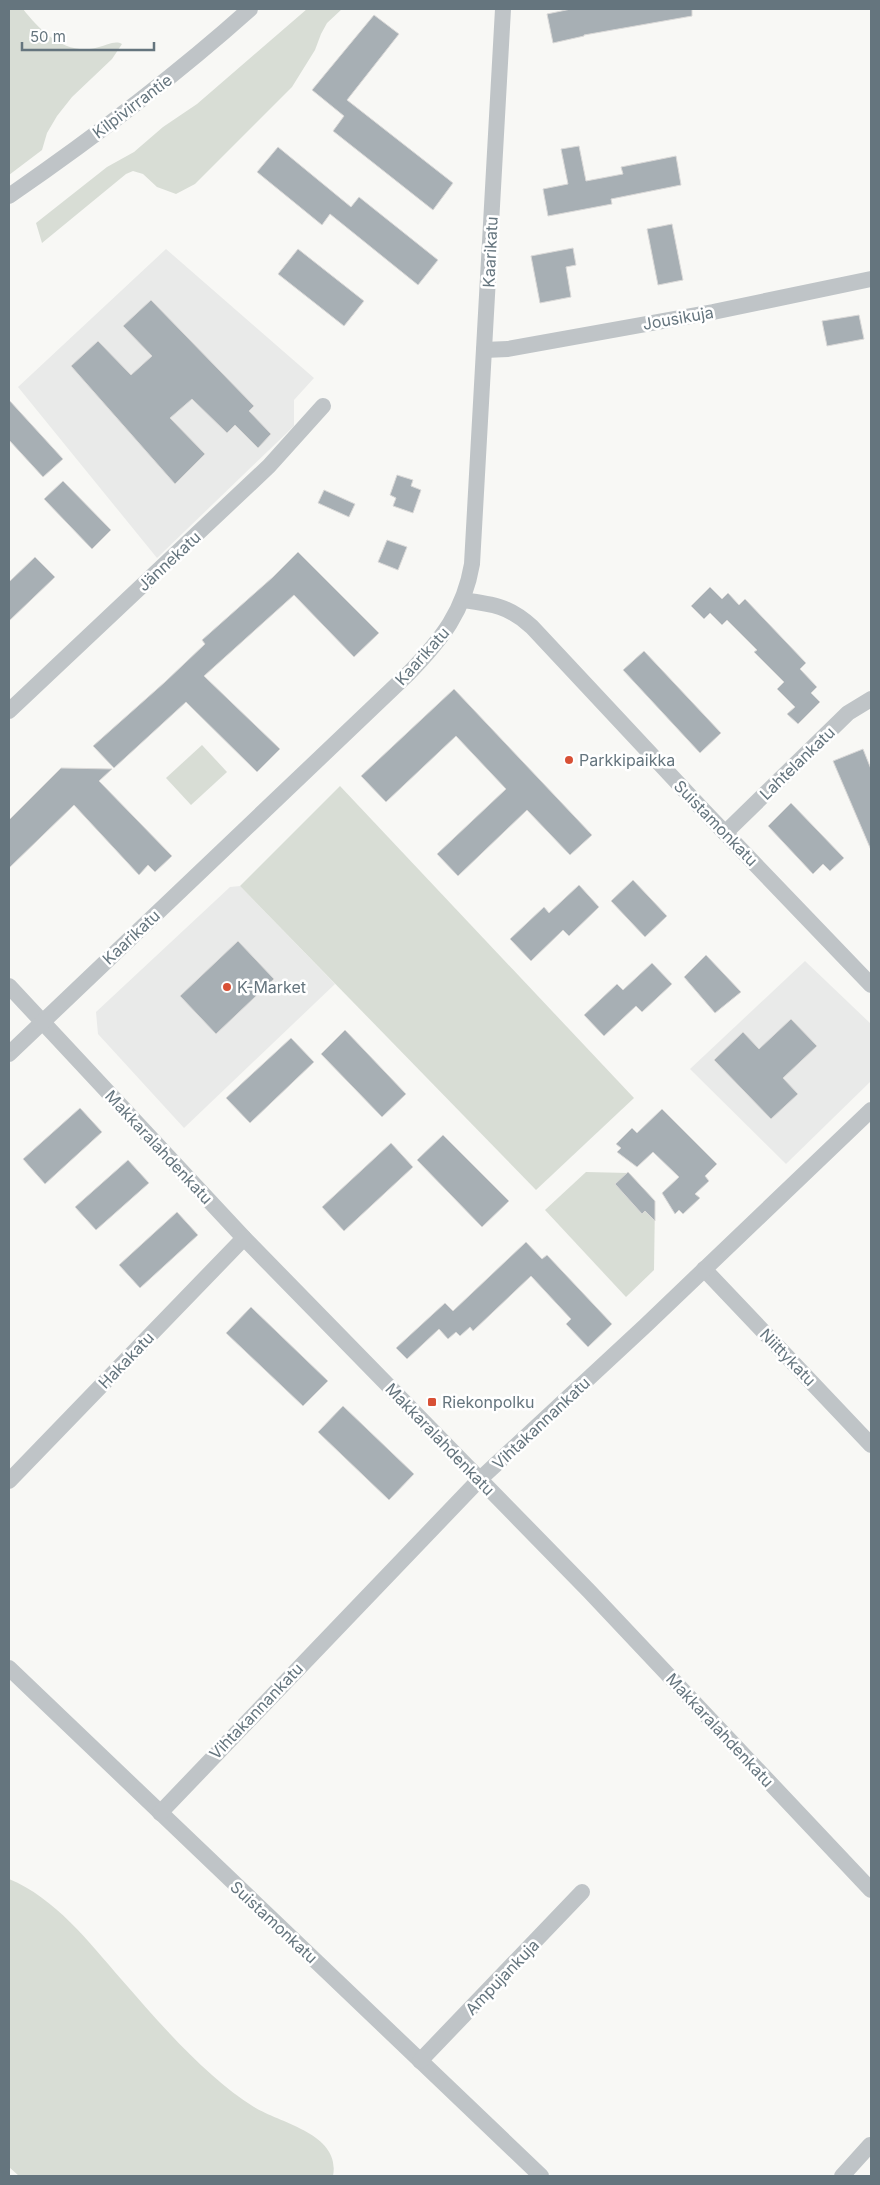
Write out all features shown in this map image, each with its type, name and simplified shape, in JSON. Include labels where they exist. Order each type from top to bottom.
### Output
[{"type":"street","name":"Kilpivirrantie","points":[[9,196],[158,87],[250,9]]},
{"type":"street","name":"Kaarikatu","points":[[9,1054],[410,673],[450,625],[463,600],[472,564],[503,9]]},
{"type":"street","name":"Jousikuja","points":[[484,350],[508,349],[712,312],[871,279]]},
{"type":"street","name":"Jännekatu","points":[[9,710],[270,466],[323,406]]},
{"type":"street","name":"Suistamonkatu","points":[[463,600],[505,607],[522,618],[871,985]]},
{"type":"street","name":"Lahtelankatu","points":[[725,833],[848,713],[871,698]]},
{"type":"street","name":"Makkaralahdenkatu","points":[[9,986],[244,1238],[589,1591],[871,1890]]},
{"type":"street","name":"Vihtakannankatu","points":[[160,1813],[479,1480],[871,1110]]},
{"type":"street","name":"Hakakatu","points":[[9,1481],[244,1238]]},
{"type":"street","name":"Niittykatu","points":[[704,1269],[871,1445]]},
{"type":"street","name":"Suistamonkatu","points":[[9,1668],[541,2176]]},
{"type":"street","name":"Ampujankuja","points":[[420,2061],[582,1892]]},
{"type":"street","points":[[842,2176],[870,2145]]},
{"type":"shaded area","points":[[9,9],[23,9],[47,34],[76,49],[87,49],[114,43],[122,44],[112,59],[72,97],[57,116],[47,133],[42,150],[9,175]]},
{"type":"shaded area","points":[[307,9],[342,9],[327,23],[315,50],[292,87],[195,184],[176,194],[157,187],[143,174],[133,171],[126,174],[42,243],[36,223],[107,167],[134,152],[163,127],[197,104]]},
{"type":"shaded area","points":[[166,249],[314,378],[294,400],[294,426],[157,558],[18,387]]},
{"type":"shaded area","points":[[202,745],[227,772],[191,805],[166,778]]},
{"type":"shaded area","points":[[340,786],[634,1098],[536,1190],[240,886]]},
{"type":"shaded area","points":[[240,886],[335,984],[184,1128],[98,1034],[96,1012],[230,887]]},
{"type":"shaded area","points":[[805,961],[871,1024],[871,1081],[786,1164],[690,1069]]},
{"type":"shaded area","points":[[586,1172],[629,1173],[655,1201],[654,1270],[626,1297],[545,1210]]},
{"type":"shaded area","points":[[9,1879],[41,1897],[70,1922],[176,2041],[222,2084],[254,2107],[307,2132],[319,2140],[328,2150],[333,2162],[333,2176],[19,2176],[9,2167]]},
{"type":"building","points":[[571,9],[692,9],[692,16],[584,35],[553,43],[547,14]]},
{"type":"building","points":[[374,15],[399,34],[347,100],[453,183],[433,210],[333,131],[344,116],[312,90]]},
{"type":"building","points":[[579,146],[586,181],[623,174],[621,167],[676,156],[681,185],[611,199],[612,204],[548,216],[543,189],[568,184],[561,149]]},
{"type":"building","points":[[278,147],[351,207],[359,197],[438,260],[418,285],[330,214],[322,225],[257,172]]},
{"type":"building","points":[[672,224],[683,280],[658,285],[647,229]]},
{"type":"building","points":[[573,248],[576,265],[566,267],[571,297],[540,303],[531,256]]},
{"type":"building","points":[[298,249],[364,301],[344,326],[278,274]]},
{"type":"building","points":[[151,300],[254,406],[249,411],[271,434],[258,448],[235,425],[227,433],[192,399],[170,418],[205,454],[175,484],[71,366],[98,341],[131,375],[152,356],[123,326]]},
{"type":"building","points":[[859,315],[864,339],[827,346],[822,321]]},
{"type":"building","points":[[9,400],[63,459],[43,477],[9,440]]},
{"type":"building","points":[[397,475],[413,480],[411,486],[421,490],[413,513],[393,506],[396,498],[390,495]]},
{"type":"building","points":[[63,481],[111,530],[92,549],[44,499]]},
{"type":"building","points":[[324,490],[355,504],[349,517],[318,503]]},
{"type":"building","points":[[387,540],[407,547],[398,570],[378,562]]},
{"type":"building","points":[[298,552],[379,633],[354,657],[294,595],[204,676],[280,749],[257,772],[186,702],[114,768],[93,746],[165,682],[205,644],[202,640],[273,577]]},
{"type":"building","points":[[35,557],[55,577],[9,621],[9,582]]},
{"type":"building","points":[[710,587],[722,599],[728,593],[739,605],[745,599],[806,663],[800,669],[817,687],[811,693],[820,702],[798,724],[787,714],[795,707],[777,689],[784,682],[754,652],[757,650],[727,620],[722,625],[710,613],[704,619],[691,606]]},
{"type":"building","points":[[644,651],[721,733],[700,753],[623,670]]},
{"type":"building","points":[[454,689],[592,835],[570,855],[527,810],[458,876],[437,854],[506,789],[456,736],[386,802],[361,776]]},
{"type":"building","points":[[863,749],[871,769],[871,850],[833,761]]},
{"type":"building","points":[[61,768],[112,769],[99,781],[172,856],[155,872],[148,865],[139,875],[74,805],[9,868],[9,820]]},
{"type":"building","points":[[791,803],[844,858],[830,871],[823,864],[813,874],[768,826]]},
{"type":"building","points":[[633,880],[667,916],[645,937],[611,901]]},
{"type":"building","points":[[579,885],[599,907],[569,936],[563,930],[531,961],[510,939],[544,907],[549,913]]},
{"type":"building","name":"K-Market","points":[[238,941],[274,979],[216,1034],[180,996]]},
{"type":"building","points":[[706,955],[741,992],[715,1013],[684,977]]},
{"type":"building","points":[[652,963],[672,984],[642,1012],[636,1006],[604,1036],[584,1015],[617,984],[623,990]]},
{"type":"building","points":[[791,1019],[817,1046],[783,1078],[798,1094],[771,1119],[714,1060],[743,1032],[759,1049]]},
{"type":"building","points":[[345,1030],[406,1094],[382,1117],[321,1054]]},
{"type":"building","points":[[291,1038],[314,1062],[250,1123],[226,1098]]},
{"type":"building","points":[[80,1108],[102,1132],[45,1184],[23,1159]]},
{"type":"building","points":[[662,1109],[717,1164],[705,1176],[709,1181],[695,1194],[700,1198],[683,1214],[679,1210],[675,1214],[662,1193],[679,1177],[653,1152],[637,1167],[617,1152],[621,1148],[616,1144],[632,1128],[637,1133]]},
{"type":"building","points":[[443,1135],[509,1201],[482,1227],[417,1160]]},
{"type":"building","points":[[391,1143],[413,1167],[344,1231],[322,1207]]},
{"type":"building","points":[[128,1160],[149,1183],[96,1230],[75,1207]]},
{"type":"building","points":[[628,1172],[655,1201],[655,1221],[645,1211],[642,1214],[615,1184]]},
{"type":"building","points":[[177,1212],[198,1235],[140,1288],[119,1265]]},
{"type":"building","points":[[526,1242],[542,1259],[547,1255],[612,1324],[588,1347],[566,1324],[571,1319],[531,1276],[473,1331],[470,1327],[460,1336],[456,1332],[448,1339],[439,1329],[407,1359],[396,1348],[445,1303],[453,1311]]},
{"type":"building","points":[[251,1307],[328,1381],[303,1406],[226,1333]]},
{"type":"building","points":[[343,1406],[414,1474],[389,1500],[318,1432]]},
{"type":"place","name":"Parkkipaikka","points":[[569,760]]},
{"type":"place","name":"K-Market","points":[[227,987]]},
{"type":"place","name":"Riekonpolku","points":[[432,1402]]}]
